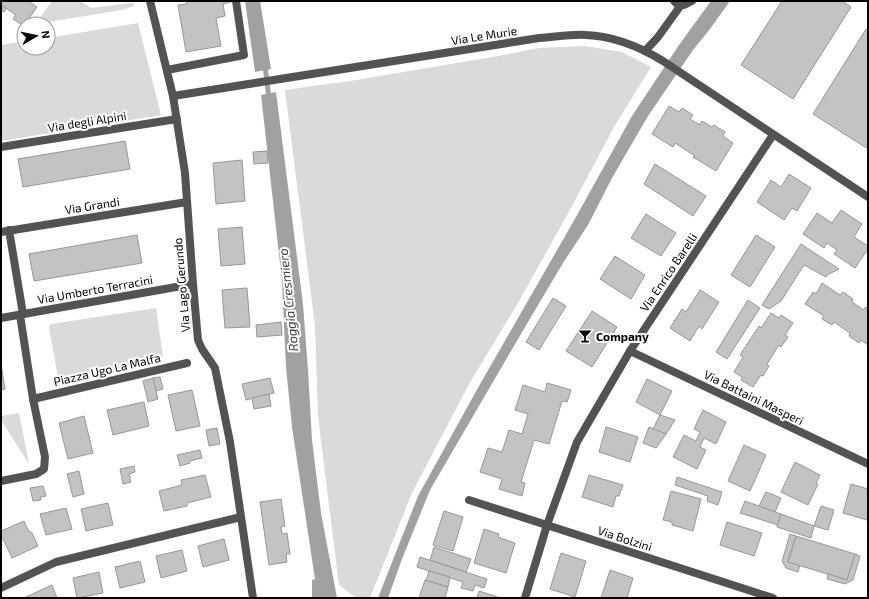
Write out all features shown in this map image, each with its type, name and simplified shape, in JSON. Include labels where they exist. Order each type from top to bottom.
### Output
[{"type":"street","name":"Via Lago Gerundo","points":[[150,1],[173,96],[185,173],[198,340],[202,350],[214,368],[230,442],[253,598]]},
{"type":"street","points":[[167,70],[244,55],[236,1]]},
{"type":"street","points":[[645,51],[658,37],[677,3],[688,4],[692,1]]},
{"type":"street","name":"Via Le Murie","points":[[173,96],[540,38],[586,35],[608,38],[645,51],[683,74],[773,135]]},
{"type":"street","name":"Via degli Alpini","points":[[1,147],[177,120]]},
{"type":"street","points":[[773,135],[868,197]]},
{"type":"street","name":"Via Enrico Barelli","points":[[526,598],[547,525],[577,442],[630,350],[773,135]]},
{"type":"street","name":"Via Grandi","points":[[4,231],[187,202]]},
{"type":"street","points":[[1,481],[36,474],[44,468],[45,457],[33,398],[22,314],[4,231]]},
{"type":"street","name":"Via Umberto Terracini","points":[[1,318],[193,284]]},
{"type":"street","name":"Via Battaini Masperi","points":[[630,350],[868,464]]},
{"type":"street","name":"Piazza Ugo La Malfa","points":[[33,398],[187,363]]},
{"type":"street","name":"Via Bolzini","points":[[469,500],[773,598]]},
{"type":"street","points":[[1,588],[56,562],[242,517]]},
{"type":"shaded area","points":[[52,1],[80,1],[91,8],[134,3],[134,6],[122,10],[56,21],[56,16],[41,16]]},
{"type":"shaded area","points":[[138,23],[161,115],[1,141],[1,45],[16,42],[16,56],[56,56],[56,37]]},
{"type":"shaded area","points":[[585,46],[622,52],[651,67],[614,127],[518,303],[469,384],[412,493],[370,598],[356,598],[339,585],[318,416],[315,326],[285,90],[350,81],[539,48]]},
{"type":"shaded area","points":[[156,308],[163,357],[59,383],[49,327],[51,324]]},
{"type":"shaded area","points":[[19,413],[29,464],[1,420],[1,416]]},
{"type":"water","points":[[245,1],[260,1],[271,69],[255,72]]},
{"type":"water","points":[[711,1],[730,1],[693,50],[648,116],[612,178],[588,225],[563,263],[430,490],[388,598],[378,598],[418,496],[479,386],[632,116],[679,45]]},
{"type":"water","points":[[276,92],[303,304],[312,440],[321,513],[337,598],[312,598],[312,580],[315,579],[292,427],[286,367],[282,281],[261,95]]},
{"type":"building","points":[[1,1],[29,1],[37,7],[31,16],[16,16],[16,21],[13,19],[16,15],[1,5]]},
{"type":"building","points":[[186,1],[231,1],[223,4],[225,16],[216,18],[221,46],[186,52],[178,5],[187,4]]},
{"type":"building","points":[[782,1],[842,1],[851,7],[793,99],[741,65]]},
{"type":"building","points":[[1,5],[6,8],[4,12],[1,10]]},
{"type":"building","points":[[866,29],[868,31],[868,149],[813,114]]},
{"type":"building","points":[[669,106],[679,112],[682,108],[693,115],[690,119],[700,125],[702,121],[712,127],[714,125],[725,132],[723,136],[733,143],[716,171],[693,157],[695,156],[675,143],[673,147],[652,134]]},
{"type":"building","points":[[125,141],[130,169],[23,187],[18,159]]},
{"type":"building","points":[[267,151],[268,163],[254,164],[253,152]]},
{"type":"building","points":[[242,160],[245,201],[216,204],[213,163]]},
{"type":"building","points":[[655,164],[706,196],[693,216],[644,184]]},
{"type":"building","points":[[789,174],[811,188],[797,211],[792,208],[784,220],[757,202],[771,180],[781,187]]},
{"type":"building","points":[[841,210],[862,224],[854,237],[868,246],[868,249],[855,268],[834,254],[837,250],[827,243],[824,248],[803,234],[817,213],[832,223]]},
{"type":"building","points":[[646,214],[676,233],[661,256],[631,238]]},
{"type":"building","points":[[242,227],[245,264],[221,266],[218,229]]},
{"type":"building","points":[[137,235],[142,263],[34,281],[29,254]]},
{"type":"building","points":[[756,235],[775,247],[750,287],[731,275]]},
{"type":"building","points":[[801,244],[839,269],[826,277],[804,265],[781,301],[769,309],[762,305]]},
{"type":"building","points":[[615,256],[645,275],[631,299],[600,279]]},
{"type":"building","points":[[822,283],[840,295],[843,292],[853,299],[852,302],[864,310],[866,307],[868,309],[868,345],[861,340],[859,343],[849,336],[850,333],[834,322],[832,325],[822,319],[824,316],[805,304],[813,292],[816,294]]},
{"type":"building","points":[[247,288],[250,327],[225,328],[222,290]]},
{"type":"building","points":[[700,290],[719,302],[702,329],[699,326],[690,341],[670,328],[682,309],[686,312]]},
{"type":"building","points":[[553,298],[566,306],[539,350],[526,342]]},
{"type":"building","points":[[748,300],[760,308],[727,359],[716,352]]},
{"type":"building","points":[[592,311],[617,327],[592,367],[566,351]]},
{"type":"building","points":[[771,313],[779,318],[781,315],[793,323],[785,335],[788,337],[781,347],[779,345],[767,364],[769,366],[763,376],[761,375],[753,387],[741,380],[742,377],[734,372],[743,357],[740,355],[759,326],[761,328]]},
{"type":"building","points":[[281,322],[282,335],[257,337],[256,325]]},
{"type":"building","points":[[1,364],[5,389],[1,390]]},
{"type":"building","points":[[160,377],[163,389],[156,391],[153,378]]},
{"type":"building","points":[[153,378],[158,399],[148,402],[143,381]]},
{"type":"building","points":[[270,378],[274,393],[246,400],[242,384]]},
{"type":"building","points":[[647,379],[672,391],[660,415],[636,402]]},
{"type":"building","points":[[547,383],[571,390],[567,402],[562,401],[549,444],[534,440],[521,482],[525,483],[522,496],[499,489],[502,479],[480,472],[488,448],[502,452],[509,430],[522,434],[528,414],[515,410],[523,385],[545,392]]},
{"type":"building","points":[[192,390],[200,426],[176,431],[168,395]]},
{"type":"building","points":[[269,394],[271,406],[254,409],[252,398]]},
{"type":"building","points":[[144,402],[149,426],[113,435],[107,410]]},
{"type":"building","points":[[703,410],[726,422],[716,444],[704,438],[700,447],[706,450],[697,469],[673,457],[684,435],[696,441],[700,432],[694,429]]},
{"type":"building","points":[[660,415],[675,420],[666,434],[653,429]]},
{"type":"building","points":[[84,416],[93,453],[68,459],[59,423]]},
{"type":"building","points":[[606,427],[638,437],[630,462],[599,452]]},
{"type":"building","points":[[649,427],[666,434],[656,448],[643,443]]},
{"type":"building","points":[[217,428],[220,444],[209,446],[206,430]]},
{"type":"building","points":[[744,445],[766,455],[750,491],[728,481]]},
{"type":"building","points":[[200,450],[202,458],[190,461],[190,463],[180,466],[177,455]]},
{"type":"building","points":[[795,462],[820,475],[816,483],[818,484],[808,505],[781,492]]},
{"type":"building","points":[[134,466],[135,472],[129,474],[131,482],[123,484],[120,469]]},
{"type":"building","points":[[79,471],[84,494],[73,497],[67,474]]},
{"type":"building","points":[[205,475],[211,497],[187,503],[187,506],[164,511],[159,491],[182,485],[181,480]]},
{"type":"building","points":[[589,475],[623,485],[619,496],[616,496],[613,507],[582,497]]},
{"type":"building","points":[[677,477],[722,492],[718,505],[707,501],[708,496],[675,485]]},
{"type":"building","points":[[851,484],[868,489],[867,520],[843,513]]},
{"type":"building","points":[[43,486],[46,496],[40,497],[41,500],[33,501],[30,488]]},
{"type":"building","points":[[671,491],[701,499],[693,531],[672,525],[672,522],[663,520]]},
{"type":"building","points":[[766,492],[781,498],[775,512],[759,506]]},
{"type":"building","points":[[281,499],[285,526],[281,527],[282,534],[287,533],[290,554],[286,554],[287,562],[269,565],[260,502]]},
{"type":"building","points":[[745,501],[781,514],[778,525],[740,513]]},
{"type":"building","points":[[108,503],[113,525],[86,531],[81,509]]},
{"type":"building","points":[[821,506],[834,510],[828,530],[814,526]]},
{"type":"building","points":[[66,508],[72,529],[46,535],[40,514]]},
{"type":"building","points":[[444,511],[463,517],[453,551],[433,545]]},
{"type":"building","points":[[781,514],[814,526],[811,538],[777,527]]},
{"type":"building","points":[[24,521],[38,546],[12,558],[1,535],[1,531]]},
{"type":"building","points":[[727,522],[762,533],[754,556],[720,545]]},
{"type":"building","points":[[484,529],[499,534],[498,537],[515,543],[506,573],[474,563]]},
{"type":"building","points":[[790,534],[796,536],[788,562],[800,565],[798,572],[786,568],[782,561]]},
{"type":"building","points":[[796,536],[855,554],[847,580],[788,562]]},
{"type":"building","points":[[224,539],[229,560],[203,567],[198,546]]},
{"type":"building","points":[[434,547],[471,559],[466,572],[430,560]]},
{"type":"building","points":[[182,550],[187,571],[161,578],[156,556]]},
{"type":"building","points":[[561,553],[586,561],[575,597],[550,589]]},
{"type":"building","points":[[855,554],[860,556],[853,580],[845,584],[827,579],[828,574],[847,580]]},
{"type":"building","points":[[420,557],[487,579],[484,588],[475,585],[473,591],[461,588],[463,582],[417,567]]},
{"type":"building","points":[[140,561],[145,582],[120,588],[115,567]]},
{"type":"building","points":[[610,570],[633,578],[627,598],[601,598]]},
{"type":"building","points":[[429,571],[450,577],[448,587],[426,581]]},
{"type":"building","points":[[99,572],[103,593],[77,598],[73,578]]},
{"type":"building","points":[[425,580],[448,587],[445,598],[419,598]]},
{"type":"building","points":[[52,585],[57,598],[26,598],[26,597]]},
{"type":"building","points":[[479,591],[501,598],[477,598]]},
{"type":"waterway","name":"Roggia Cresmiero","points":[[265,65],[269,99]]},
{"type":"place","name":"Company","points":[[585,336]]}]
